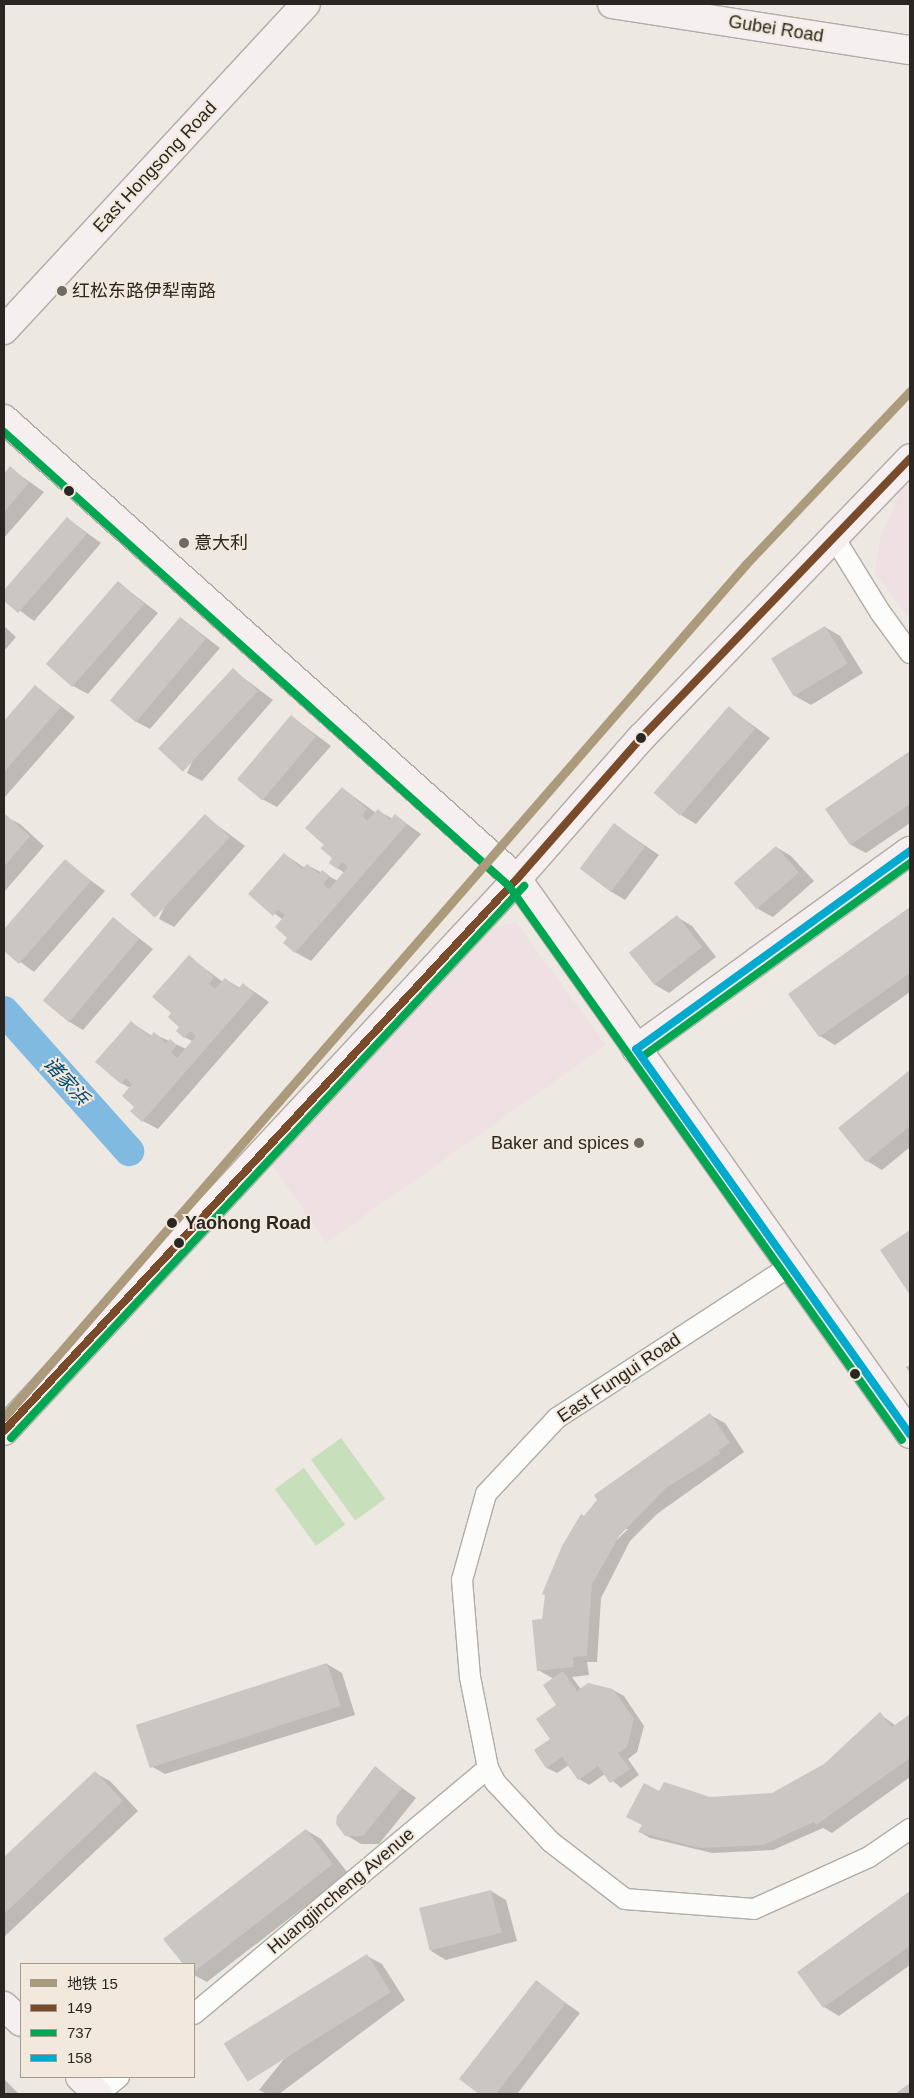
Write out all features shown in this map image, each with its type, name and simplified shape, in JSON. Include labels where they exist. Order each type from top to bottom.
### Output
[{"type":"street","name":"East Hongsong Road","points":[[4,330],[306,4]]},
{"type":"street","name":"Gubei Road","points":[[612,4],[910,50]]},
{"type":"street","points":[[4,419],[517,879],[910,1434]]},
{"type":"street","points":[[4,1431],[517,879],[641,738],[834,540],[910,458]]},
{"type":"street","points":[[834,540],[910,653]]},
{"type":"street","points":[[636,1049],[910,851]]},
{"type":"street","name":"East Fungui Road","points":[[790,1266],[556,1418],[486,1494],[462,1580],[470,1677],[488,1768],[495,1782],[551,1842],[625,1899],[754,1909],[869,1856],[910,1829]]},
{"type":"street","name":"Huangjincheng Avenue","points":[[195,2013],[488,1768]]},
{"type":"street","points":[[4,2006],[20,2021]]},
{"type":"street","points":[[81,2078],[98,2094],[118,2078]]},
{"type":"shaded area","points":[[910,479],[910,619],[875,573],[880,539],[902,488]]},
{"type":"shaded area","points":[[516,922],[606,1045],[326,1243],[271,1163],[490,929]]},
{"type":"green space","points":[[341,1438],[385,1499],[355,1520],[311,1460]]},
{"type":"green space","points":[[304,1468],[345,1525],[316,1546],[275,1489]]},
{"type":"building","points":[[10,466],[29,483],[4,512],[4,474]]},
{"type":"building","points":[[67,517],[87,534],[18,613],[4,601],[4,590]]},
{"type":"building","points":[[118,581],[144,604],[72,687],[46,664]]},
{"type":"building","points":[[180,617],[206,639],[136,722],[110,700]]},
{"type":"building","points":[[825,626],[848,664],[794,696],[771,658]]},
{"type":"building","points":[[233,668],[258,691],[183,772],[158,748]]},
{"type":"building","points":[[35,685],[61,707],[4,772],[4,721]]},
{"type":"building","points":[[729,706],[755,729],[680,816],[654,793]]},
{"type":"building","points":[[291,715],[316,736],[262,801],[237,779]]},
{"type":"building","points":[[910,751],[910,804],[850,845],[825,809]]},
{"type":"building","points":[[342,787],[367,809],[362,815],[367,821],[378,809],[390,820],[395,814],[407,824],[295,953],[283,943],[287,938],[275,927],[285,915],[278,910],[273,916],[248,894],[284,853],[302,869],[307,864],[319,874],[322,870],[330,876],[323,884],[329,889],[348,867],[342,862],[337,869],[329,863],[332,858],[320,848],[324,845],[305,828]]},
{"type":"building","points":[[4,813],[30,836],[4,867]]},
{"type":"building","points":[[205,814],[230,837],[155,918],[130,894]]},
{"type":"building","points":[[614,823],[645,846],[611,892],[580,869]]},
{"type":"building","points":[[776,846],[799,872],[757,909],[734,883]]},
{"type":"building","points":[[65,859],[91,881],[19,964],[4,951],[4,929]]},
{"type":"building","points":[[910,907],[910,973],[819,1037],[788,994]]},
{"type":"building","points":[[677,915],[702,947],[654,985],[629,953]]},
{"type":"building","points":[[113,917],[139,939],[69,1022],[43,1000]]},
{"type":"building","points":[[189,955],[214,977],[209,984],[215,989],[225,978],[238,989],[243,983],[254,993],[142,1122],[130,1111],[134,1107],[122,1096],[132,1084],[126,1078],[121,1084],[95,1062],[131,1021],[150,1037],[154,1032],[166,1043],[170,1039],[177,1045],[171,1052],[177,1058],[196,1036],[190,1031],[184,1038],[176,1031],[179,1027],[168,1017],[171,1013],[152,997]]},
{"type":"building","points":[[910,1070],[910,1126],[866,1162],[838,1128]]},
{"type":"building","points":[[910,1230],[910,1295],[880,1250]]},
{"type":"building","points":[[710,1413],[730,1443],[719,1450],[720,1454],[666,1488],[620,1535],[592,1584],[587,1656],[573,1657],[574,1667],[537,1671],[532,1620],[542,1619],[545,1595],[542,1594],[562,1546],[581,1514],[584,1516],[597,1500],[594,1495]]},
{"type":"building","points":[[327,1663],[341,1706],[150,1768],[136,1725]]},
{"type":"building","points":[[563,1671],[577,1691],[588,1683],[613,1689],[634,1719],[627,1747],[618,1753],[630,1769],[610,1783],[598,1766],[578,1780],[562,1757],[546,1768],[534,1750],[550,1739],[536,1719],[556,1705],[543,1685]]},
{"type":"building","points":[[880,1712],[892,1727],[910,1714],[910,1758],[816,1825],[814,1822],[763,1845],[700,1848],[638,1832],[642,1825],[626,1817],[644,1783],[659,1791],[664,1782],[710,1797],[772,1793],[824,1764]]},
{"type":"building","points":[[375,1766],[402,1788],[363,1836],[345,1836],[336,1824],[337,1816]]},
{"type":"building","points":[[95,1771],[123,1801],[4,1914],[4,1857]]},
{"type":"building","points":[[306,1829],[333,1864],[195,1971],[195,1963],[182,1963],[163,1939]]},
{"type":"building","points":[[491,1890],[502,1933],[430,1951],[419,1908]]},
{"type":"building","points":[[910,1891],[910,1946],[823,2008],[797,1972]]},
{"type":"building","points":[[367,1954],[391,1992],[248,2082],[224,2044]]},
{"type":"building","points":[[536,1980],[566,2003],[496,2094],[479,2094],[459,2079]]},
{"type":"building","points":[[910,2083],[910,2094],[895,2094]]},
{"type":"waterway","name":"诸家浜","points":[[4,1011],[129,1151]]},
{"type":"metro line","name":"15","points":[[4,1417],[746,564],[910,391]]},
{"type":"transit line","name":"737","points":[[4,432],[509,886],[902,1440]]},
{"type":"transit line","name":"149","points":[[4,1431],[517,879],[641,738],[910,458]]},
{"type":"transit line","name":"158","points":[[910,851],[636,1049],[910,1434]]},
{"type":"transit line","name":"737","points":[[642,1057],[910,863]]},
{"type":"transit line","name":"737","points":[[11,1438],[524,886]]},
{"type":"place","name":"红松东路伊犁南路","points":[[62,291]]},
{"type":"place","name":"意大利","points":[[184,543]]},
{"type":"place","name":"Baker and spices","points":[[639,1143]]},
{"type":"place","name":"Yaohong Road","points":[[172,1223]]}]
